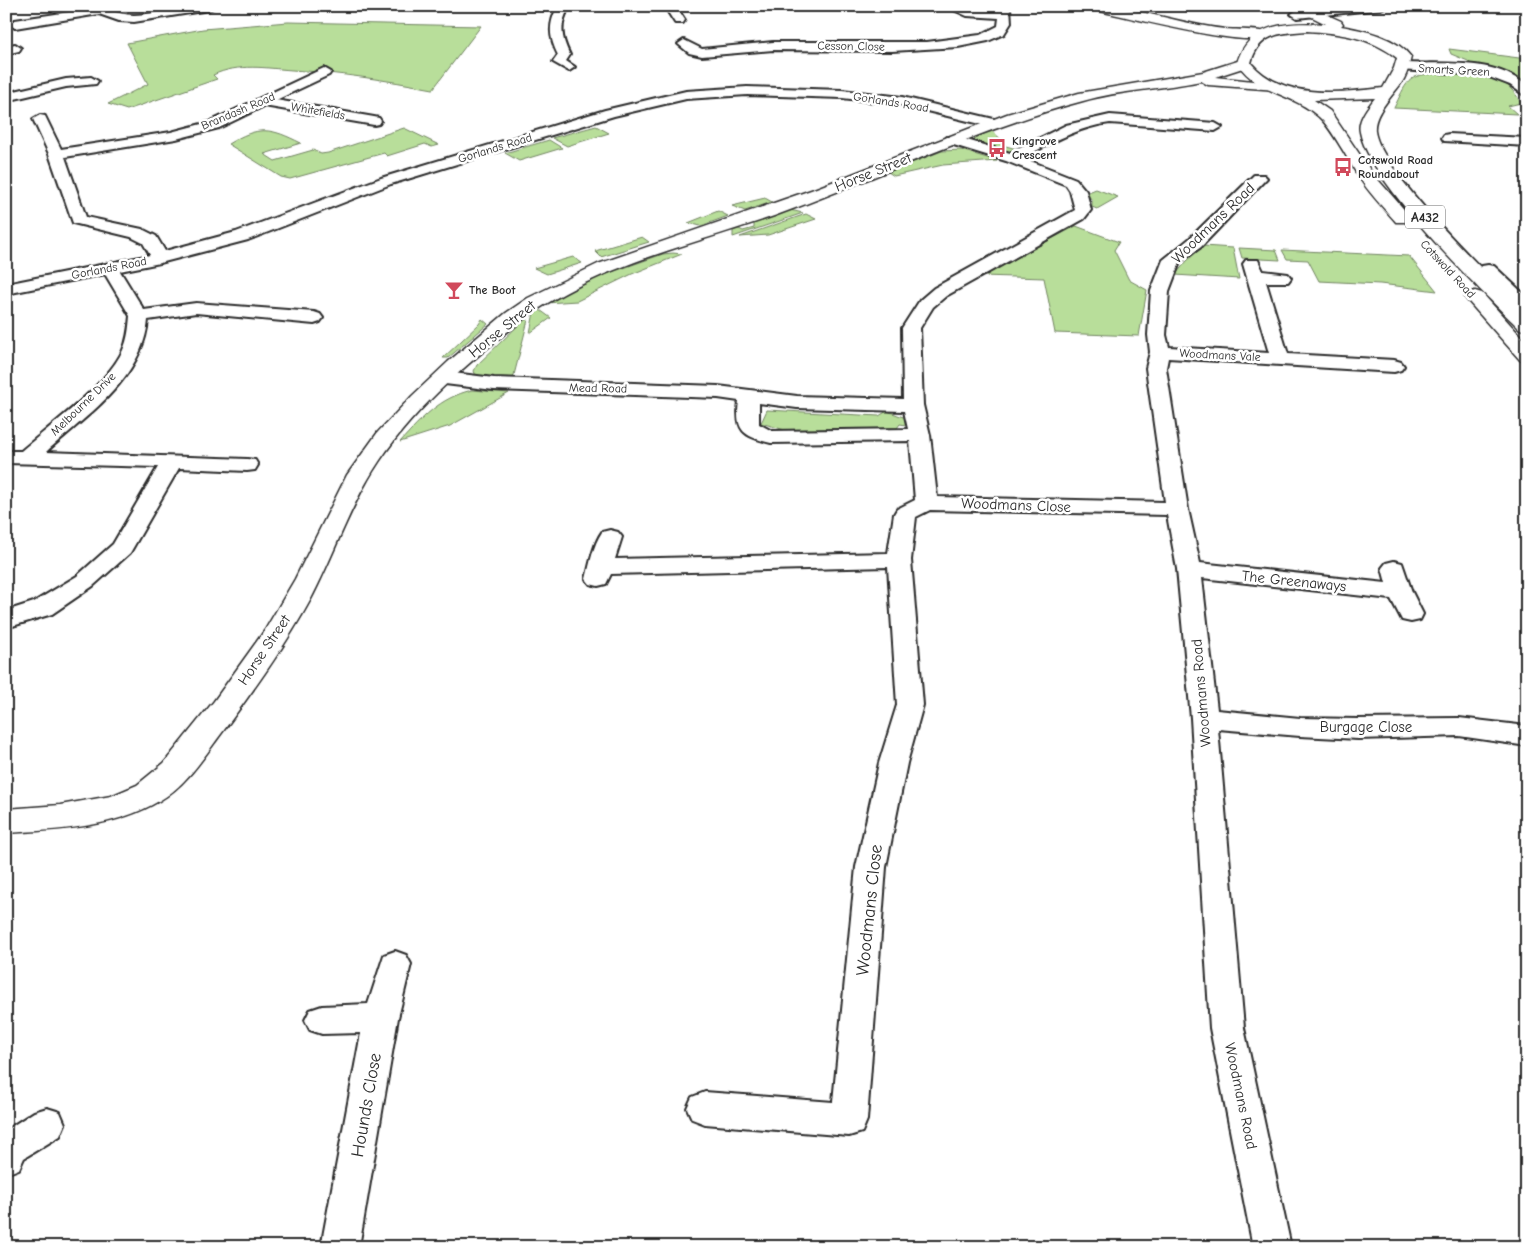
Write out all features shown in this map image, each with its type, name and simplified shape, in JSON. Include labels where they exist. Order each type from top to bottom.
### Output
[{"type":"main road","points":[[1095,6],[1220,34],[1244,36],[1266,34],[1280,30],[1356,32]]},
{"type":"main road","points":[[1280,30],[1289,24],[1299,10],[1385,41],[1397,49],[1404,57],[1403,67]]},
{"type":"main road","points":[[1220,34],[1238,44],[1245,58]]},
{"type":"main road","points":[[1245,58],[1253,43],[1266,34]]},
{"type":"main road","name":"A432","points":[[1245,58],[1256,78],[1272,87],[1292,92],[1338,96],[1388,92],[1400,76],[1403,67]]},
{"type":"main road","name":"Horse Street","points":[[6,821],[65,816],[129,803],[148,793],[175,771],[221,713],[286,619],[359,476],[376,450],[406,415],[445,378],[518,313],[559,287],[620,262],[818,194],[993,123],[1099,92],[1189,80],[1222,72],[1245,58]]},
{"type":"main road","name":"Horse Street","points":[[1189,80],[1272,87]]},
{"type":"main road","name":"Cotswold Road","points":[[1292,92],[1326,114],[1367,177],[1395,211],[1527,356]]},
{"type":"main road","name":"Cotswold Road","points":[[1388,92],[1370,116],[1367,131],[1378,157],[1397,184],[1440,234],[1527,325]]},
{"type":"street","points":[[564,6],[556,21],[554,30],[564,55],[560,62],[570,67]]},
{"type":"street","points":[[670,6],[679,20]]},
{"type":"street","name":"Cesson Close","points":[[684,44],[698,52],[782,46],[932,46],[994,35],[1005,24],[1005,11],[967,12],[951,6]]},
{"type":"street","points":[[1299,10],[1344,11],[1381,6]]},
{"type":"street","points":[[15,24],[96,9],[129,23],[209,7]]},
{"type":"street","points":[[1327,20],[1344,11]]},
{"type":"street","name":"Smarts Green","points":[[1403,67],[1491,71],[1517,82],[1527,94]]},
{"type":"street","name":"Brandash Road","points":[[56,154],[171,136],[214,124],[324,72]]},
{"type":"street","points":[[6,96],[66,83],[91,81]]},
{"type":"street","name":"Gorlands Road","points":[[6,289],[160,258],[242,236],[386,181],[610,113],[686,95],[746,91],[842,94],[902,101],[993,123]]},
{"type":"street","name":"Whitefields","points":[[263,102],[374,121]]},
{"type":"street","points":[[40,119],[56,154],[79,220],[136,232],[150,240],[160,258]]},
{"type":"street","points":[[1011,158],[1068,129],[1094,120],[1192,122],[1215,127]]},
{"type":"street","points":[[1449,138],[1509,146],[1527,142]]},
{"type":"street","points":[[926,503],[920,435],[913,405],[910,356],[911,328],[926,304],[940,292],[1078,216],[1083,210],[1078,191],[1071,182],[1011,158],[952,140]]},
{"type":"street","name":"Woodmans Road","points":[[1259,178],[1195,244],[1172,260],[1160,291],[1157,336],[1160,352],[1156,368],[1188,569],[1204,718],[1227,1028],[1272,1247]]},
{"type":"street","points":[[110,268],[123,293],[139,316],[196,308],[314,318]]},
{"type":"street","name":"Woodmans Vale","points":[[1280,359],[1254,270],[1282,278]]},
{"type":"street","name":"Cotswold Road","points":[[1488,270],[1527,307]]},
{"type":"street","name":"Melbourne Drive","points":[[16,457],[110,381],[130,355],[137,339],[139,316]]},
{"type":"street","name":"Woodmans Vale","points":[[1160,352],[1394,366]]},
{"type":"street","name":"Mead Road","points":[[445,378],[494,384],[594,389],[672,389],[797,402],[913,405]]},
{"type":"street","points":[[750,396],[747,421],[751,430],[759,435],[771,437],[920,435]]},
{"type":"street","name":"Melbourne Drive","points":[[16,457],[172,460],[247,465]]},
{"type":"street","points":[[6,620],[42,608],[85,581],[122,548],[172,460]]},
{"type":"street","name":"Woodmans Close","points":[[705,1108],[850,1120],[871,867],[893,763],[910,705],[900,560],[905,514],[926,503],[1177,509]]},
{"type":"street","points":[[610,537],[600,573],[900,560]]},
{"type":"street","points":[[1394,568],[1400,592],[1411,614]]},
{"type":"street","name":"The Greenaways","points":[[1188,569],[1400,592]]},
{"type":"street","name":"Burgage Close","points":[[1204,718],[1300,727],[1358,730],[1459,727],[1527,736]]},
{"type":"street","name":"Hounds Close","points":[[340,1247],[381,1018],[395,964]]},
{"type":"street","points":[[322,1020],[381,1018]]},
{"type":"street","points":[[6,1157],[10,1148],[47,1124]]},
{"type":"green space","points":[[288,22],[481,26],[433,89],[328,73],[242,68],[223,71],[213,75],[217,79],[127,110],[108,104],[148,84],[127,43],[203,29]]},
{"type":"green space","points":[[1449,49],[1527,59],[1527,88],[1515,77],[1500,71],[1468,66],[1470,63],[1468,61],[1451,54]]},
{"type":"green space","points":[[1436,73],[1473,73],[1495,78],[1514,92],[1521,103],[1508,106],[1517,114],[1394,108],[1405,86],[1413,78]]},
{"type":"green space","points":[[596,126],[609,133],[567,146],[552,138]]},
{"type":"green space","points":[[404,128],[439,145],[432,147],[425,144],[387,156],[384,153],[290,179],[281,177],[228,144],[257,131],[281,134],[301,143],[264,154],[275,161],[313,150],[321,154],[328,153]]},
{"type":"green space","points":[[991,130],[1005,143],[1002,145],[1017,149],[1007,152],[993,151],[981,146],[974,139]]},
{"type":"green space","points":[[549,140],[562,148],[519,161],[505,153]]},
{"type":"green space","points":[[961,150],[997,161],[943,165],[894,176],[888,172],[942,151]]},
{"type":"green space","points":[[1096,189],[1118,197],[1097,209],[1092,207],[1092,200],[1086,193]]},
{"type":"green space","points":[[765,198],[772,202],[745,211],[732,206]]},
{"type":"green space","points":[[790,210],[803,213],[733,237],[733,231],[754,228],[754,223]]},
{"type":"green space","points":[[718,211],[728,216],[701,226],[688,223]]},
{"type":"green space","points":[[806,214],[816,219],[768,235],[740,237]]},
{"type":"green space","points":[[1076,226],[1119,242],[1114,250],[1129,280],[1147,290],[1139,336],[1055,333],[1044,278],[982,276]]},
{"type":"green space","points":[[642,237],[649,242],[601,257],[595,251]]},
{"type":"green space","points":[[1203,246],[1233,248],[1239,279],[1175,275]]},
{"type":"green space","points":[[1239,248],[1276,250],[1280,260],[1242,258]]},
{"type":"green space","points":[[1282,250],[1409,256],[1437,291],[1380,284],[1319,281],[1308,260],[1287,259]]},
{"type":"green space","points":[[663,254],[682,254],[632,274],[577,301],[546,303],[598,277]]},
{"type":"green space","points":[[573,257],[582,263],[547,274],[534,268]]},
{"type":"green space","points":[[540,310],[551,318],[530,333],[534,312]]},
{"type":"green space","points":[[482,319],[488,324],[448,358],[443,358],[479,324]]},
{"type":"green space","points":[[525,319],[528,319],[512,383],[476,376],[474,371],[477,365]]},
{"type":"green space","points":[[472,390],[509,393],[450,426],[400,442],[432,410],[450,398]]},
{"type":"green space","points":[[767,410],[879,416],[887,411],[906,418],[906,425],[900,424],[897,428],[785,430],[761,423]]},
{"type":"place","name":"Kingrove Crescent","points":[[997,148]]},
{"type":"place","name":"Cotswold Road Roundabout","points":[[1343,167]]},
{"type":"place","name":"The Boot","points":[[454,290]]}]
